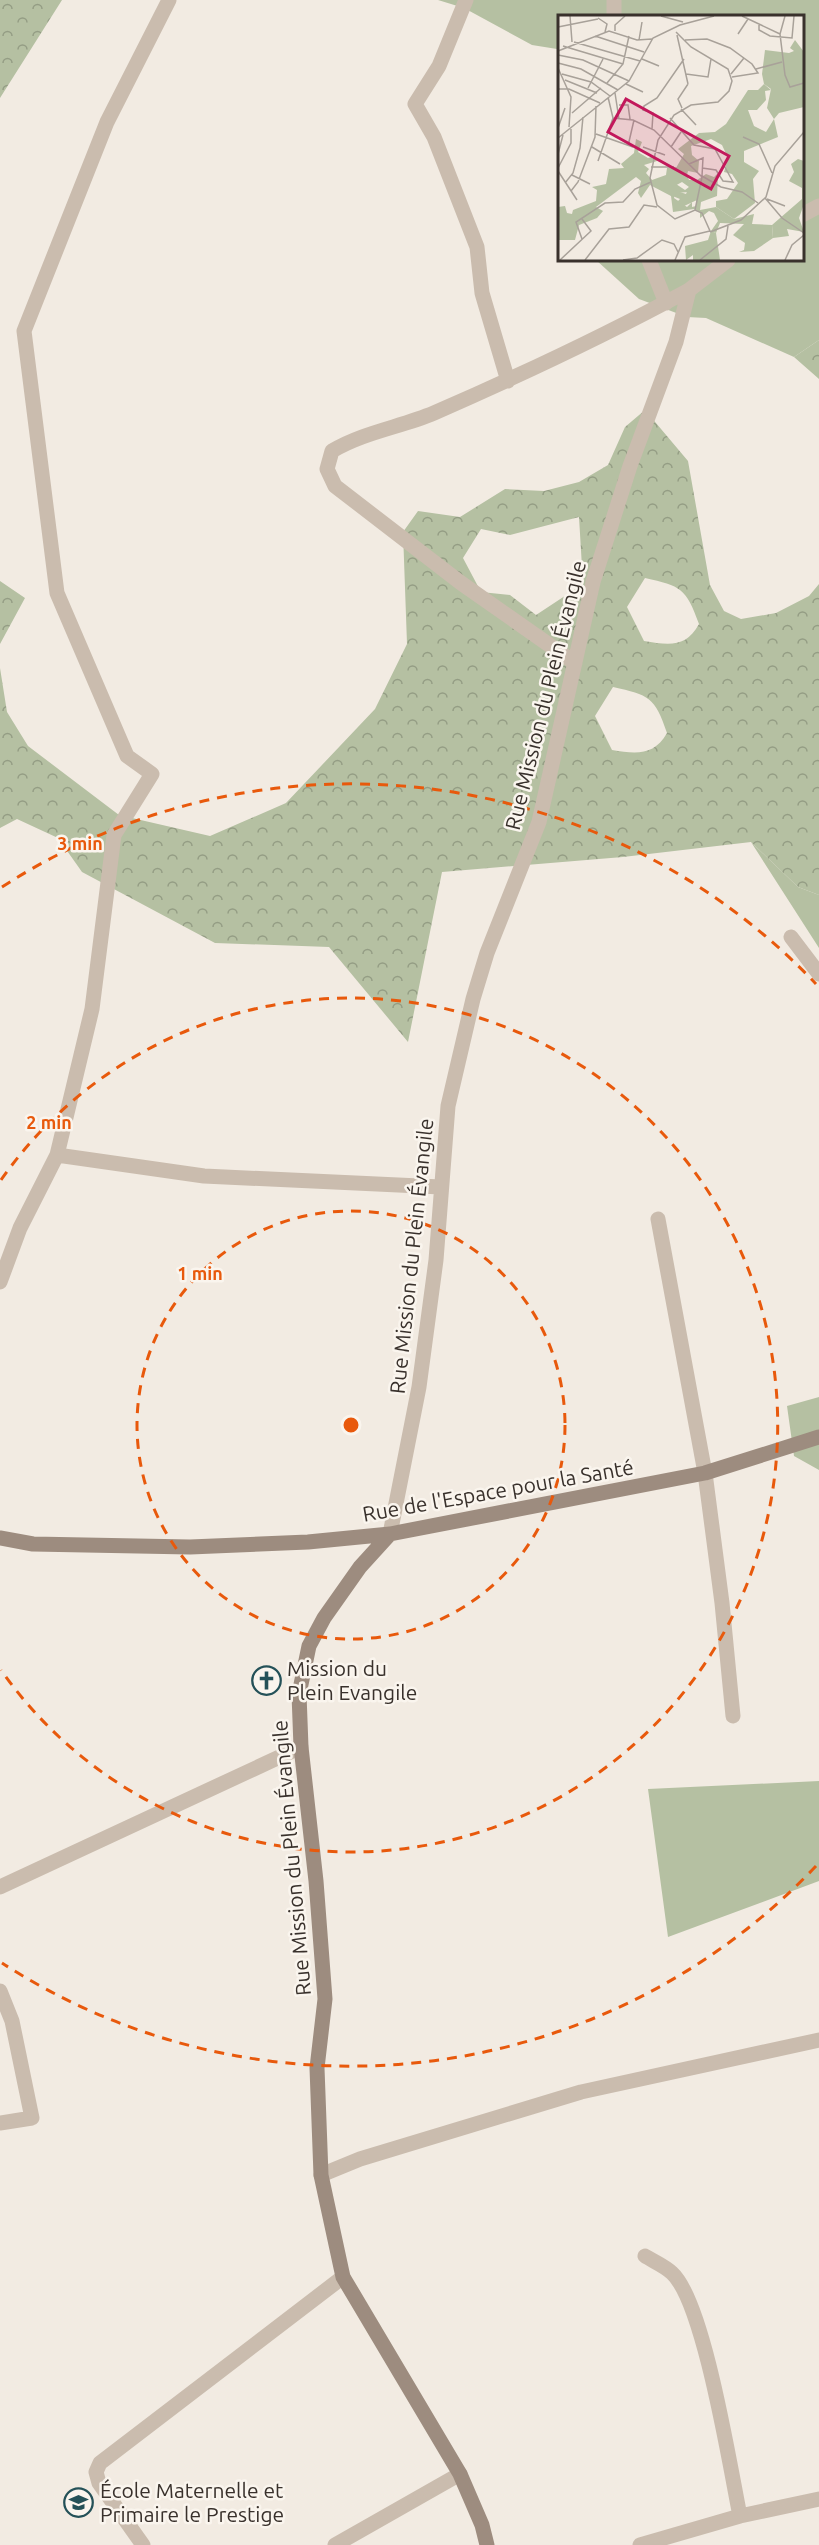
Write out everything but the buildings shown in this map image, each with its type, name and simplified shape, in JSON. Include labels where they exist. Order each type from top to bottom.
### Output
[{"type":"street","points":[[0,1282],[20,1228],[57,1155],[92,1009],[114,835],[152,774],[127,756],[57,593],[24,331],[107,122],[169,0]]},
{"type":"street","points":[[466,0],[439,66],[415,104],[434,137],[477,247],[482,293],[508,381]]},
{"type":"street","points":[[804,215],[819,206]]},
{"type":"street","points":[[649,261],[666,303]]},
{"type":"street","points":[[575,663],[461,583],[335,486],[327,469],[332,451],[349,441],[428,416],[597,339],[689,290],[727,261]]},
{"type":"street","name":"Rue Mission du Plein Évangile","points":[[487,2545],[482,2525],[460,2474],[343,2277],[321,2175],[317,2068],[325,1999],[316,1881],[301,1747],[299,1695],[309,1646],[330,1609],[360,1567],[390,1534],[418,1387],[436,1260],[448,1106],[473,999],[487,953],[539,822],[593,582],[630,466],[676,342],[689,290]]},
{"type":"street","points":[[791,937],[819,974]]},
{"type":"street","points":[[57,1155],[204,1176],[441,1187]]},
{"type":"street","points":[[658,1219],[705,1473],[722,1603],[733,1716]]},
{"type":"street","name":"Rue de l'Espace pour la Santé","points":[[0,1538],[33,1544],[190,1547],[308,1542],[390,1534],[705,1473],[819,1437]]},
{"type":"street","points":[[0,1887],[301,1747]]},
{"type":"street","points":[[0,1991],[12,2021],[32,2118],[0,2123]]},
{"type":"street","points":[[321,2175],[360,2159],[581,2092],[819,2040]]},
{"type":"street","points":[[645,2256],[672,2273],[686,2292],[712,2380],[740,2516]]},
{"type":"street","points":[[142,2545],[99,2483],[96,2472],[100,2463],[343,2277]]},
{"type":"street","points":[[335,2545],[460,2474]]},
{"type":"street","points":[[640,2545],[740,2516],[819,2499]]},
{"type":"green space","points":[[0,0],[62,0],[0,98]]},
{"type":"green space","points":[[438,0],[819,0],[819,340],[794,357],[706,318],[687,317],[639,299],[597,261],[804,261],[804,15],[558,15],[558,50],[532,45],[464,8]]},
{"type":"green space","points":[[819,340],[819,379],[794,357]]},
{"type":"green space","points":[[645,410],[688,461],[710,585],[724,611],[741,619],[776,613],[809,596],[819,584],[819,895],[798,887],[751,842],[623,857],[442,872],[408,1042],[329,947],[215,943],[82,872],[58,838],[17,819],[0,828],[0,668],[7,712],[28,746],[119,815],[210,836],[286,803],[375,709],[407,644],[403,532],[418,511],[460,517],[505,489],[544,491],[579,482],[608,465],[625,427]],"holes":[[[579,517],[583,584],[536,615],[510,595],[481,592],[463,558],[481,529],[510,535]],[[645,578],[681,590],[690,603],[699,624],[688,637],[676,643],[644,641],[627,607]],[[613,687],[635,692],[654,705],[667,733],[656,746],[644,752],[612,750],[595,716]]]},
{"type":"green space","points":[[0,581],[25,598],[0,644]]},
{"type":"green space","points":[[751,842],[798,887],[819,895],[819,948]]},
{"type":"green space","points":[[819,1397],[819,1470],[794,1456],[787,1406]]},
{"type":"green space","points":[[819,1781],[819,1881],[668,1937],[648,1789]]},
{"type":"place","name":"Mission du Plein Evangile","points":[[266,1680]]},
{"type":"place","name":"École Maternelle et Primaire le Prestige","points":[[79,2502]]}]
